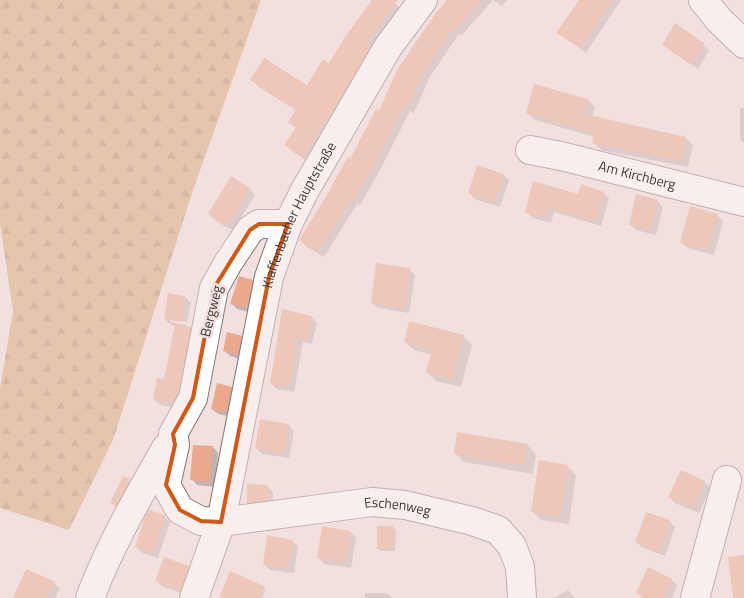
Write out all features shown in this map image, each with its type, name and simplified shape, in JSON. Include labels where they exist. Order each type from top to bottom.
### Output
[{"type":"street","name":"Klaffenbacher Hauptstraße","points":[[194,598],[201,518],[269,277],[288,224],[305,190],[388,47],[423,0]]},
{"type":"street","points":[[703,0],[719,20],[744,44]]},
{"type":"street","name":"Am Kirchberg","points":[[530,150],[744,202]]},
{"type":"street","name":"Bergweg","points":[[90,598],[99,574],[133,507],[193,398],[214,288],[250,230],[259,224],[288,224]]},
{"type":"street","name":"Bergweg","points":[[173,434],[175,445],[166,485],[201,518]]},
{"type":"street","points":[[695,598],[727,480]]},
{"type":"street","name":"Eschenweg","points":[[201,518],[372,502],[405,505],[472,521],[498,530],[512,546],[520,566],[522,598]]},
{"type":"highlighted area","points":[[259,224],[288,224],[269,277],[221,522],[201,521],[180,510],[166,485],[175,445],[173,434],[193,398],[214,288],[250,230]]},
{"type":"green space","points":[[0,0],[261,0],[193,190],[113,440],[69,530],[0,508],[0,389],[13,311],[0,223]]},
{"type":"building","points":[[372,0],[398,0],[366,43],[371,46],[303,157],[284,145],[296,127],[288,122],[296,109],[250,80],[264,58],[307,85],[323,59],[329,63]]},
{"type":"building","points":[[447,0],[481,0],[454,31],[452,29],[423,71],[407,107],[404,105],[353,200],[351,198],[317,252],[299,240],[348,157],[350,159],[376,109],[379,111],[397,70],[435,14]]},
{"type":"building","points":[[579,0],[611,0],[580,48],[556,33]]},
{"type":"building","points":[[675,23],[704,43],[692,64],[662,45]]},
{"type":"building","points":[[534,84],[588,99],[584,114],[686,137],[681,160],[592,143],[594,133],[526,113]]},
{"type":"building","points":[[477,165],[504,174],[495,202],[468,193]]},
{"type":"building","points":[[231,176],[250,188],[227,226],[208,214]]},
{"type":"building","points":[[533,181],[578,194],[581,184],[604,192],[595,221],[548,207],[546,218],[525,212]]},
{"type":"building","points":[[636,194],[658,200],[650,230],[629,225]]},
{"type":"building","points":[[690,206],[718,214],[708,250],[680,243]]},
{"type":"building","points":[[376,263],[410,268],[404,308],[371,303]]},
{"type":"building","points":[[239,276],[253,280],[247,308],[230,304]]},
{"type":"building","points":[[168,293],[185,296],[181,322],[164,319]]},
{"type":"building","points":[[282,309],[312,316],[307,339],[297,337],[289,387],[270,384]]},
{"type":"building","points":[[409,321],[464,335],[452,379],[426,372],[432,350],[404,342]]},
{"type":"building","points":[[175,324],[191,327],[178,393],[172,403],[153,399],[157,378],[164,379]]},
{"type":"building","points":[[227,332],[242,336],[238,355],[223,351]]},
{"type":"building","points":[[217,383],[232,387],[227,412],[211,409]]},
{"type":"building","points":[[260,419],[289,424],[284,453],[255,448]]},
{"type":"building","points":[[457,432],[528,444],[524,466],[454,454]]},
{"type":"building","points":[[193,445],[213,446],[210,482],[190,480]]},
{"type":"building","points":[[539,460],[568,465],[560,516],[531,512]]},
{"type":"building","points":[[681,470],[705,481],[693,508],[668,497]]},
{"type":"building","points":[[123,476],[130,479],[116,506],[110,503]]},
{"type":"building","points":[[247,484],[268,485],[268,500],[247,503]]},
{"type":"building","points":[[149,510],[165,515],[152,553],[135,547]]},
{"type":"building","points":[[646,512],[670,520],[660,551],[635,542]]},
{"type":"building","points":[[322,526],[350,531],[345,563],[317,558]]},
{"type":"building","points":[[377,526],[393,526],[393,549],[377,549]]},
{"type":"building","points":[[267,535],[293,540],[288,568],[263,565]]},
{"type":"building","points":[[744,555],[744,598],[733,598],[728,557]]},
{"type":"building","points":[[164,557],[189,566],[180,590],[155,581]]},
{"type":"building","points":[[648,567],[672,579],[664,598],[648,598],[636,593]]},
{"type":"building","points":[[26,569],[55,582],[47,598],[13,598]]},
{"type":"building","points":[[230,571],[264,586],[259,598],[219,598]]}]
